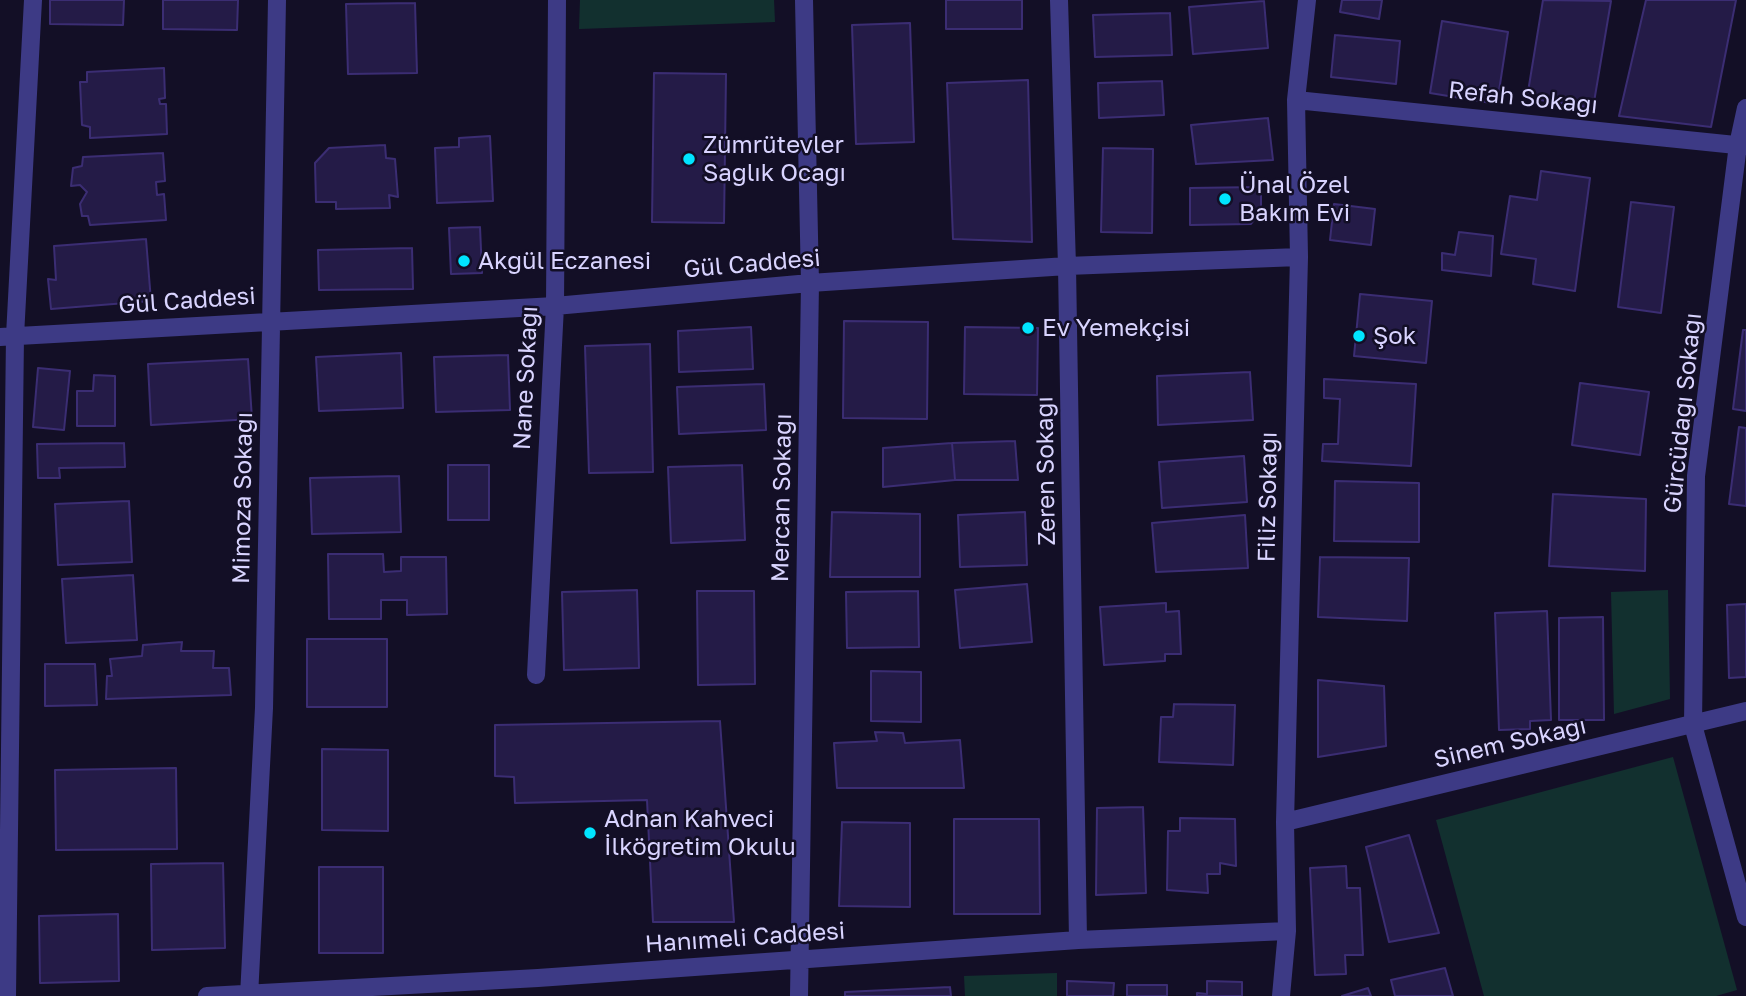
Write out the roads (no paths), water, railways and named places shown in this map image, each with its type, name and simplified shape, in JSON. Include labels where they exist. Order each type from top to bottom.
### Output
[{"type":"street","points":[[7,996],[7,336],[33,0]]},
{"type":"street","name":"Mimoza Sokağı","points":[[249,995],[264,708],[277,0]]},
{"type":"street","name":"Nane Sokağı","points":[[536,675],[555,306],[557,0]]},
{"type":"street","name":"Mercan Sokağı","points":[[799,996],[810,283],[804,0]]},
{"type":"street","name":"Zeren Sokağı","points":[[1059,0],[1067,266],[1077,940]]},
{"type":"street","name":"Filiz Sokağı","points":[[1280,996],[1287,931],[1285,822],[1299,257],[1296,100],[1307,0]]},
{"type":"street","name":"Refah Sokağı","points":[[1296,100],[1742,145]]},
{"type":"street","name":"Gürcüdağı Sokağı","points":[[1746,108],[1696,476],[1693,725],[1746,917]]},
{"type":"street","name":"Gül Caddesi","points":[[7,336],[555,306],[810,283],[1067,266],[1299,257]]},
{"type":"street","name":"Sinem Sokağı","points":[[1285,822],[1746,711]]},
{"type":"street","name":"Hanımeli Caddesi","points":[[207,996],[538,987],[798,958],[1077,940],[1287,931]]},
{"type":"place","name":"Zümrütevler Sağlık Ocağı","points":[[689,159]]},
{"type":"place","name":"Ünal Özel Bakım Evi","points":[[1225,199]]},
{"type":"place","name":"Akgül Eczanesi","points":[[464,261]]},
{"type":"place","name":"Ev Yemekçisi","points":[[1028,328]]},
{"type":"place","name":"Şok","points":[[1359,336]]},
{"type":"place","name":"Adnan Kahveci İlköğretim Okulu","points":[[590,833]]}]
